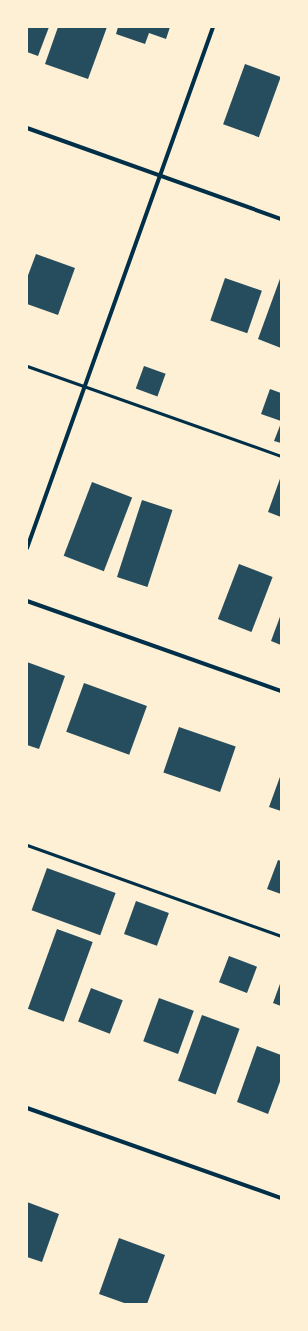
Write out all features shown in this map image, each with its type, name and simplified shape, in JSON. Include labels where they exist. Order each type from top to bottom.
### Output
[{"type":"street","points":[[27,548],[213,27]]},
{"type":"street","points":[[27,128],[281,219]]},
{"type":"street","points":[[27,601],[281,692]]},
{"type":"street","points":[[27,1108],[281,1198]]},
{"type":"lane","points":[[27,366],[281,456]]},
{"type":"lane","points":[[27,845],[281,936]]},
{"type":"building","points":[[27,27],[49,27],[38,56],[27,52]]},
{"type":"building","points":[[58,27],[107,27],[88,79],[45,64]]},
{"type":"building","points":[[118,27],[170,27],[166,39],[149,33],[145,44],[116,34]]},
{"type":"building","points":[[245,64],[281,77],[259,137],[223,124]]},
{"type":"building","points":[[36,254],[75,268],[58,315],[27,304],[27,278]]},
{"type":"building","points":[[281,276],[281,348],[258,339]]},
{"type":"building","points":[[225,278],[262,291],[247,333],[210,321]]},
{"type":"building","points":[[144,366],[166,374],[157,396],[136,389]]},
{"type":"building","points":[[270,389],[281,393],[281,421],[261,414]]},
{"type":"building","points":[[281,423],[281,443],[274,441]]},
{"type":"building","points":[[281,476],[281,517],[268,512]]},
{"type":"building","points":[[92,482],[132,497],[104,571],[64,556]]},
{"type":"building","points":[[142,500],[172,510],[147,587],[117,577]]},
{"type":"building","points":[[239,564],[273,577],[251,632],[218,619]]},
{"type":"building","points":[[281,614],[281,645],[271,641]]},
{"type":"building","points":[[27,662],[65,676],[39,749],[27,745]]},
{"type":"building","points":[[84,683],[147,706],[129,755],[66,732]]},
{"type":"building","points":[[179,727],[236,747],[220,792],[163,772]]},
{"type":"building","points":[[281,774],[281,811],[269,807]]},
{"type":"building","points":[[278,860],[281,861],[281,894],[267,889]]},
{"type":"building","points":[[47,868],[116,893],[100,935],[32,910]]},
{"type":"building","points":[[136,901],[169,913],[157,946],[124,934]]},
{"type":"building","points":[[57,929],[93,942],[64,1022],[28,1009]]},
{"type":"building","points":[[229,956],[257,967],[247,993],[219,982]]},
{"type":"building","points":[[281,981],[281,1006],[273,1003]]},
{"type":"building","points":[[91,988],[123,1000],[110,1034],[78,1022]]},
{"type":"building","points":[[159,998],[194,1011],[178,1054],[143,1041]]},
{"type":"building","points":[[202,1015],[240,1029],[216,1094],[178,1081]]},
{"type":"building","points":[[257,1046],[281,1055],[281,1079],[268,1114],[237,1102]]},
{"type":"building","points":[[27,1202],[59,1214],[42,1262],[27,1257]]},
{"type":"building","points":[[119,1238],[165,1255],[147,1304],[127,1304],[99,1294]]}]
